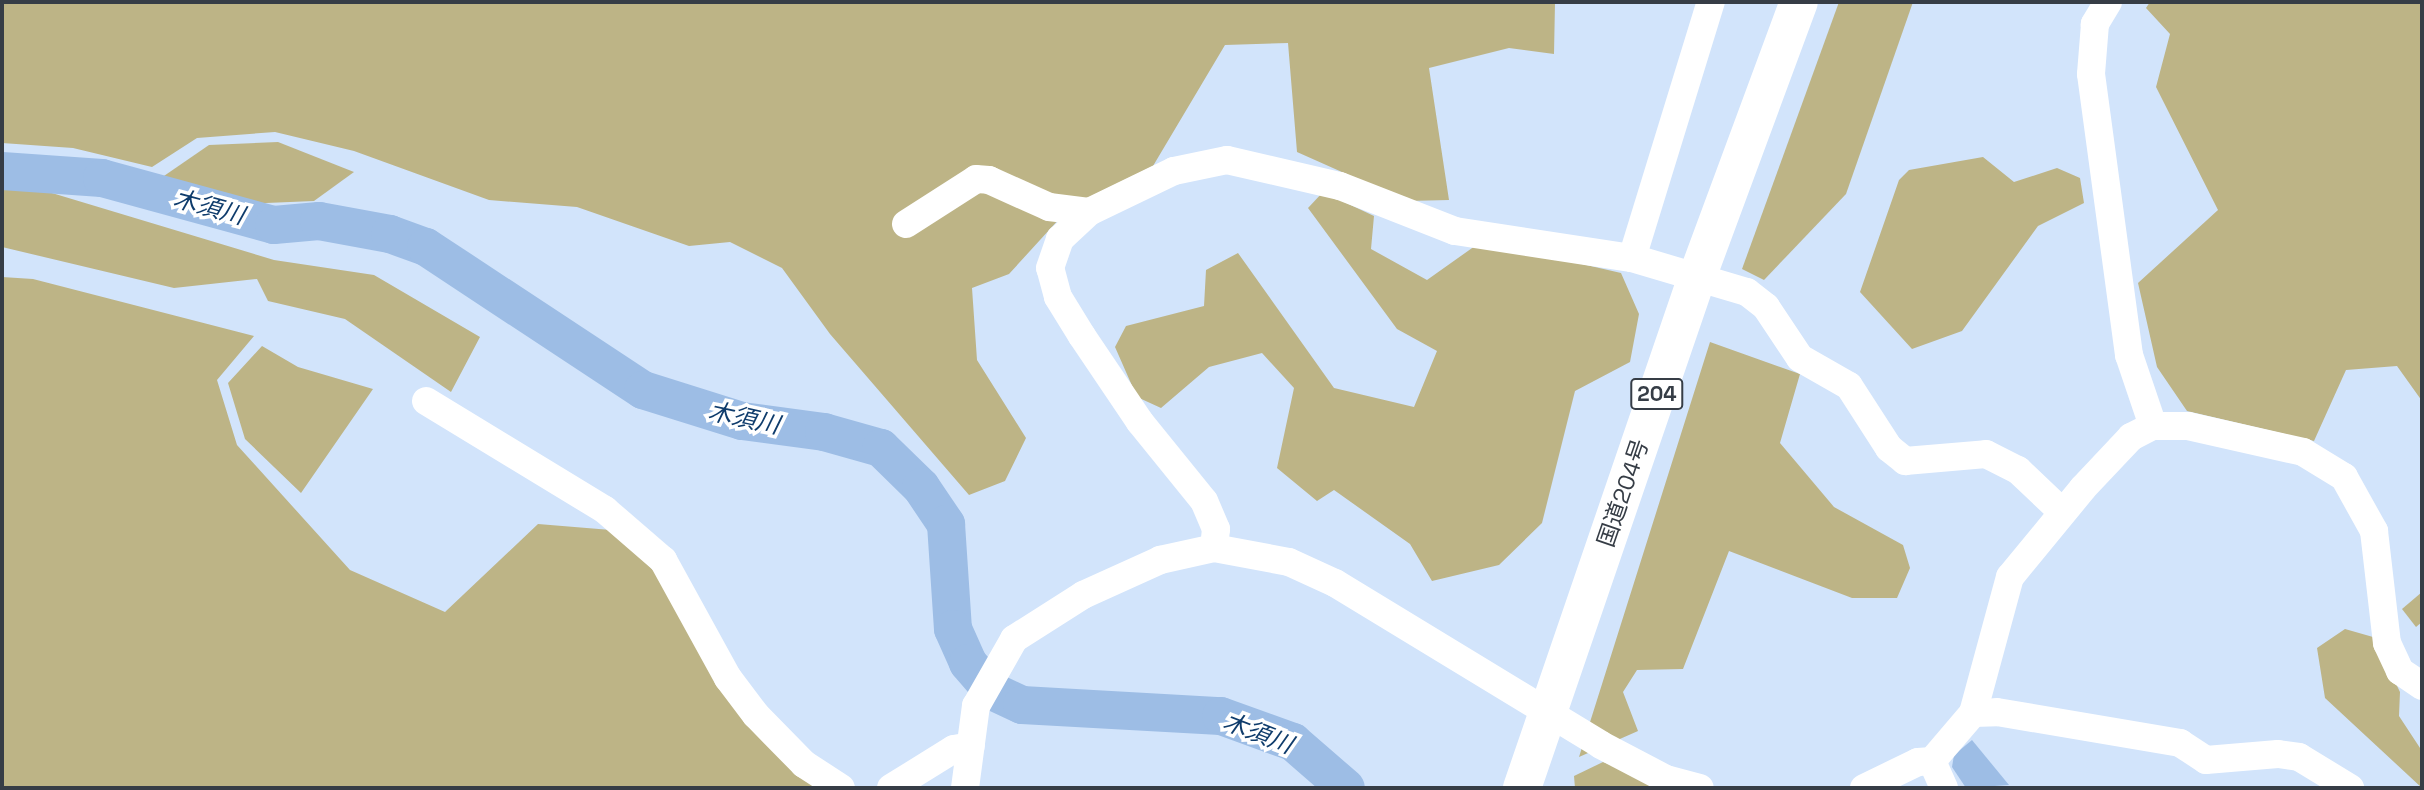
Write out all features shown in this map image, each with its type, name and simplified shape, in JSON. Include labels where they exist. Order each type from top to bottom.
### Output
[{"type":"highway","name":"国道204号","points":[[1522,788],[1696,280],[1799,2]]},
{"type":"street","points":[[1632,258],[1711,2]]},
{"type":"street","points":[[2108,2],[2095,24],[2091,74],[2129,355],[2153,426]]},
{"type":"street","points":[[1214,548],[1216,529],[1204,501],[1140,422],[1058,297],[1050,268],[1060,239],[1089,212],[1174,171],[1227,160],[1340,186],[1455,231],[1632,258],[1696,280],[1746,292],[1766,307],[1800,358],[1849,386],[1889,448],[1905,461],[1986,454],[2018,470],[2062,511]]},
{"type":"street","points":[[906,224],[976,179],[989,180],[1049,207],[1089,212]]},
{"type":"street","points":[[426,401],[605,510],[663,560],[728,678],[756,715],[804,764],[841,788]]},
{"type":"street","points":[[1864,788],[1918,762],[1932,761],[1973,713],[2010,577],[2062,511],[2131,437],[2153,426],[2188,426],[2302,452],[2344,477],[2374,531],[2387,643],[2400,671],[2422,686]]},
{"type":"street","points":[[965,788],[976,706],[1002,656],[1028,627],[1083,596],[1160,560],[1214,548],[1289,562],[1335,583],[1601,745],[1667,779],[1700,788]]},
{"type":"street","points":[[1973,713],[1997,712],[2180,743],[2206,760],[2277,754],[2298,757],[2350,788]]},
{"type":"street","points":[[891,788],[954,749],[971,746]]},
{"type":"street","points":[[1932,761],[1944,788]]},
{"type":"shaded area","points":[[2,2],[1555,3],[1554,54],[1509,48],[1429,68],[1449,200],[1407,201],[1297,152],[1288,43],[1225,45],[1153,166],[1071,206],[1009,274],[972,288],[977,360],[1026,438],[1005,481],[969,495],[830,334],[782,268],[730,242],[689,246],[577,207],[489,200],[354,151],[275,132],[197,138],[152,167],[73,148],[2,143]]},
{"type":"shaded area","points":[[1839,2],[1913,2],[1846,194],[1764,280],[1742,269]]},
{"type":"shaded area","points":[[2150,2],[2422,2],[2422,401],[2397,366],[2346,370],[2314,441],[2187,411],[2157,367],[2138,283],[2218,210],[2156,87],[2170,34],[2146,8]]},
{"type":"shaded area","points":[[278,142],[354,172],[314,201],[245,204],[161,178],[209,145]]},
{"type":"shaded area","points":[[1983,157],[2014,182],[2057,168],[2080,178],[2084,203],[2038,226],[1962,331],[1912,349],[1860,292],[1899,180],[1909,170]]},
{"type":"shaded area","points":[[32,187],[274,260],[374,275],[480,337],[451,392],[345,319],[268,301],[257,279],[174,288],[2,247],[2,189]]},
{"type":"shaded area","points":[[1323,192],[1374,216],[1371,249],[1427,280],[1482,241],[1621,273],[1639,314],[1630,362],[1575,391],[1542,523],[1499,565],[1432,581],[1410,544],[1334,490],[1317,501],[1277,468],[1294,388],[1262,353],[1209,367],[1161,408],[1137,397],[1115,347],[1126,326],[1204,306],[1206,270],[1238,253],[1334,388],[1414,407],[1437,351],[1397,329],[1308,208]]},
{"type":"shaded area","points":[[2,277],[33,279],[254,336],[217,380],[237,445],[350,570],[445,612],[538,524],[611,530],[669,585],[815,783],[815,788],[2,788]]},
{"type":"shaded area","points":[[1710,342],[1800,374],[1780,443],[1834,507],[1903,545],[1910,568],[1897,598],[1852,598],[1729,551],[1683,669],[1637,670],[1623,692],[1638,731],[1579,757]]},
{"type":"shaded area","points":[[262,346],[298,367],[373,389],[301,493],[245,439],[228,383]]},
{"type":"shaded area","points":[[2422,592],[2422,622],[2416,627],[2402,609]]},
{"type":"shaded area","points":[[2345,629],[2373,637],[2400,692],[2399,716],[2422,751],[2422,788],[2325,698],[2317,648]]},
{"type":"shaded area","points":[[1603,762],[1674,788],[1575,788],[1574,776]]},
{"type":"water","points":[[1972,740],[2009,785],[1966,788],[1952,767],[1954,755]]},
{"type":"waterway","name":"木須川","points":[[2,171],[102,178],[274,225],[319,221],[390,234],[426,247],[643,390],[742,421],[824,432],[881,448],[921,487],[946,524],[953,629],[968,663],[992,691],[1022,705],[1221,716],[1293,742],[1346,788]]}]
